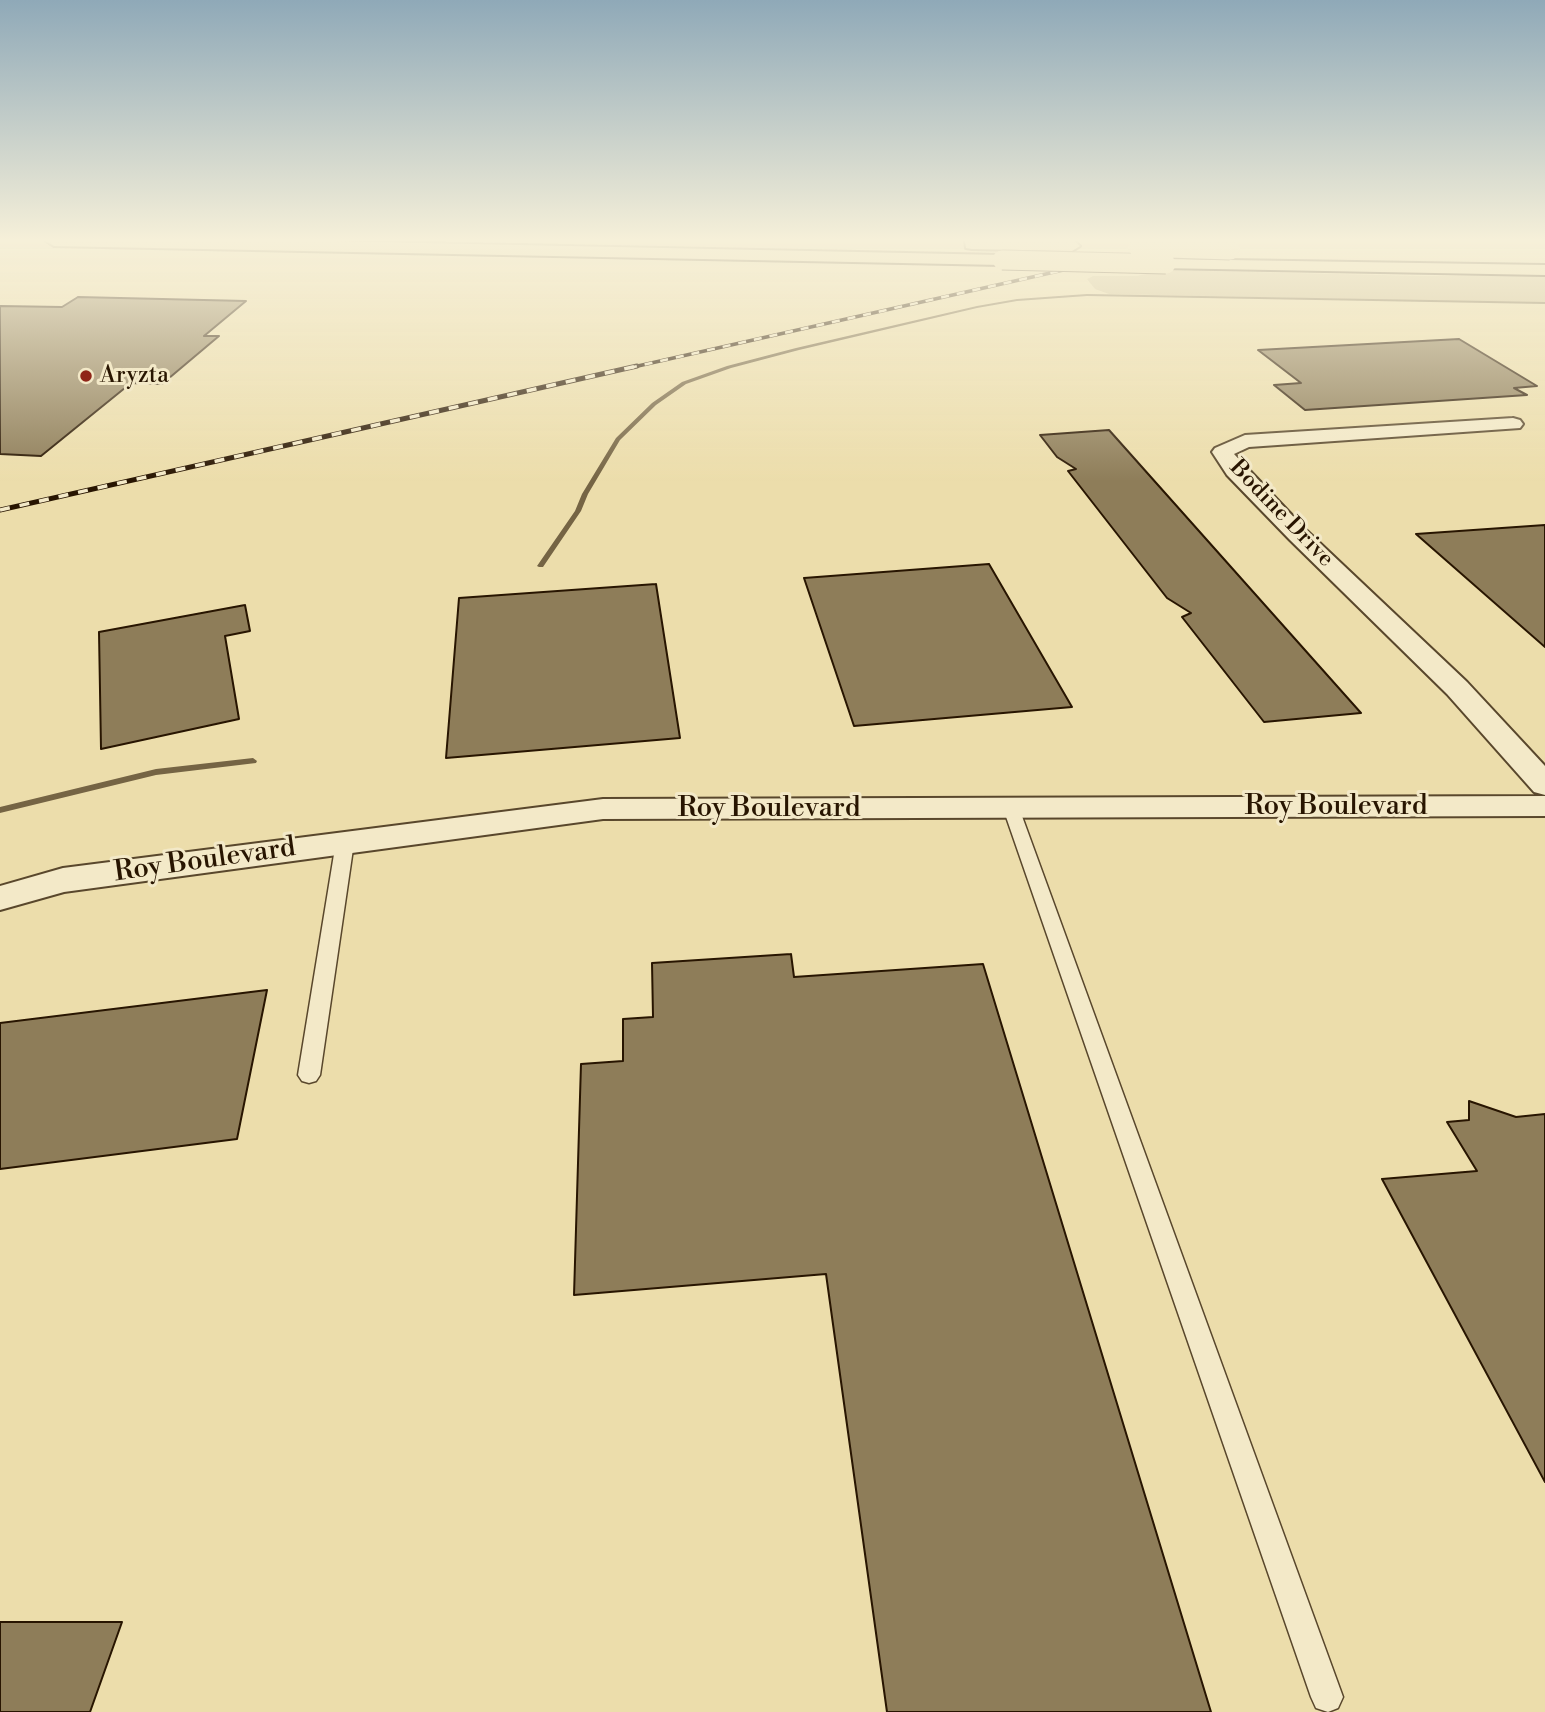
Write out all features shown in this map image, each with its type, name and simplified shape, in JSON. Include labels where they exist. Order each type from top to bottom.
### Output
[{"type":"street","name":"Bodine Drive","points":[[1513,424],[1245,441],[1222,452],[1260,497],[1457,688],[1545,785]]},
{"type":"street","name":"Roy Boulevard","points":[[0,898],[63,880],[603,809],[1545,806]]},
{"type":"lane","points":[[1011,808],[1327,1697]]},
{"type":"lane","points":[[310,1075],[345,842]]},
{"type":"building","name":"Aryzta","points":[[0,321],[222,321],[204,336],[219,336],[162,384],[131,383],[41,456],[0,454]]},
{"type":"building","points":[[1459,339],[1537,386],[1514,388],[1527,395],[1305,410],[1274,385],[1301,383],[1258,350]]},
{"type":"building","points":[[1109,430],[1361,713],[1264,722],[1182,617],[1191,613],[1167,598],[1068,471],[1076,469],[1057,457],[1040,435]]},
{"type":"building","points":[[1545,525],[1545,647],[1416,534]]},
{"type":"building","points":[[989,564],[1072,707],[854,726],[804,578]]},
{"type":"building","points":[[656,584],[680,738],[446,758],[459,598]]},
{"type":"building","points":[[245,605],[250,631],[225,636],[239,719],[101,749],[99,632]]},
{"type":"building","points":[[791,954],[794,977],[983,964],[1211,1712],[887,1712],[826,1274],[574,1295],[581,1064],[623,1061],[623,1019],[653,1017],[652,963]]},
{"type":"building","points":[[267,990],[237,1139],[0,1169],[0,1023]]},
{"type":"building","points":[[1469,1101],[1516,1117],[1545,1114],[1545,1482],[1382,1179],[1477,1171],[1447,1122],[1469,1120]]},
{"type":"building","points":[[0,1622],[122,1622],[90,1712],[0,1712]]},
{"type":"waterway","points":[[541,566],[578,511],[585,494],[618,439],[654,404],[684,383],[729,367],[918,321]]},
{"type":"waterway","points":[[0,810],[156,772],[253,761]]},
{"type":"railway","points":[[629,368],[838,321]]},
{"type":"railway","points":[[0,510],[637,366]]},
{"type":"place","name":"Aryzta","points":[[86,376]]}]
